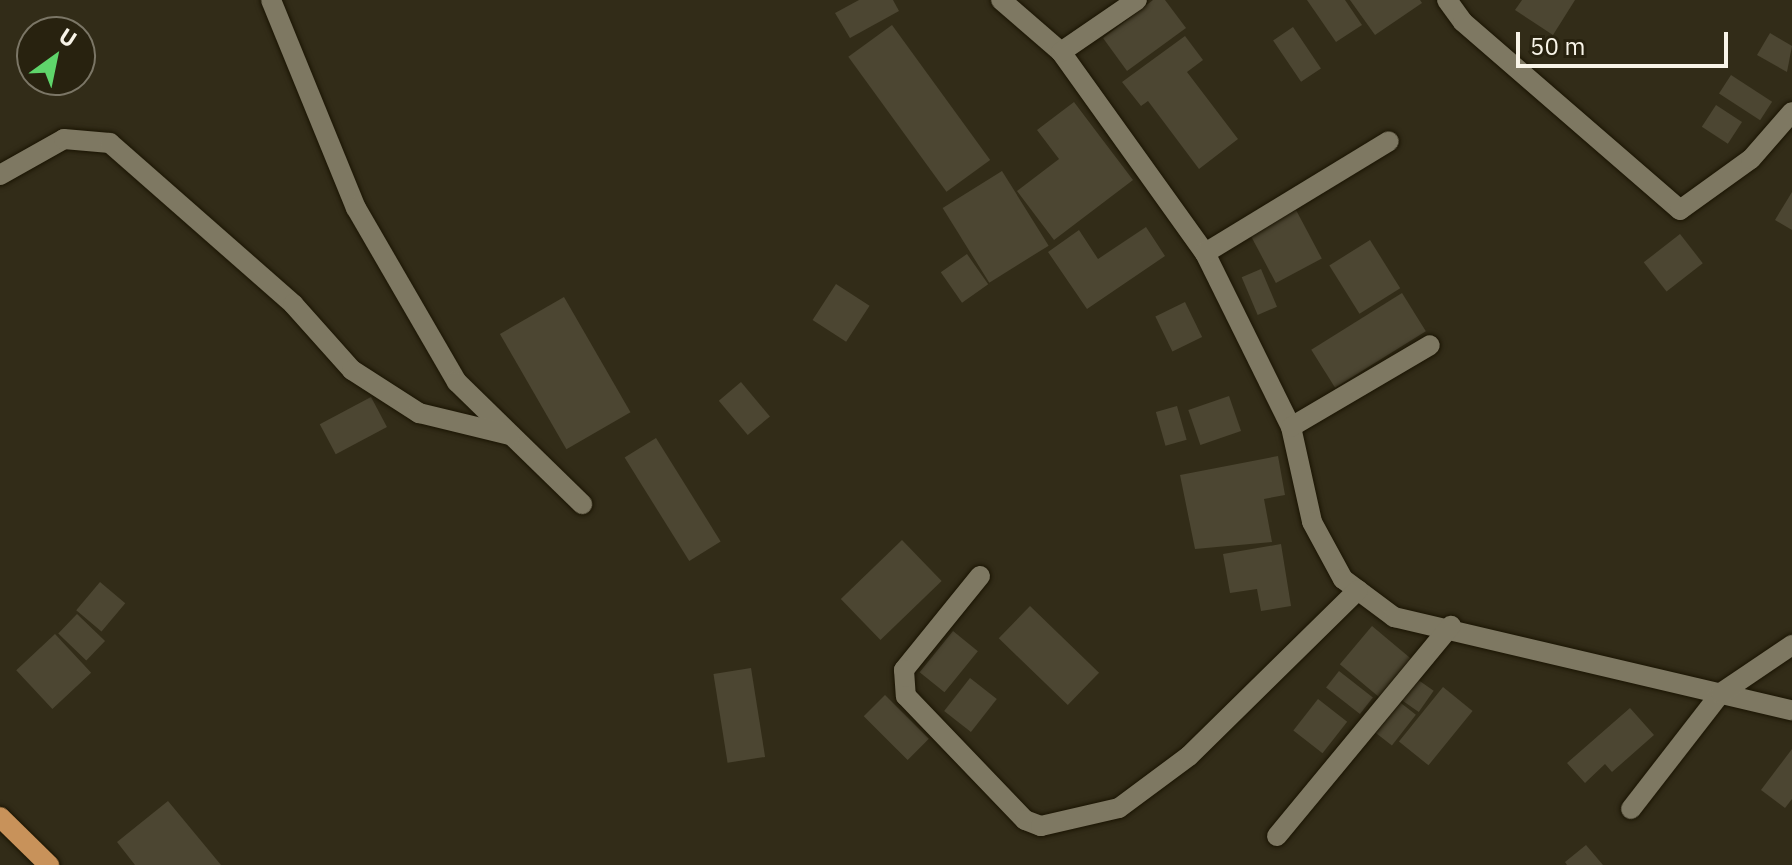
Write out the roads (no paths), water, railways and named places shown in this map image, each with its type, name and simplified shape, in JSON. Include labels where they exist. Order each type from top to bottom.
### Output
[{"type":"main road","points":[[0,817],[49,865]]},
{"type":"street","points":[[271,0],[329,150],[395,281],[457,382],[582,504]]},
{"type":"street","points":[[1001,0],[1061,52],[1205,253],[1291,427],[1312,522],[1343,579],[1394,617],[1451,626],[1792,710]]},
{"type":"street","points":[[1061,52],[1137,0]]},
{"type":"street","points":[[1447,0],[1463,22],[1680,210],[1751,159],[1792,112]]},
{"type":"street","points":[[0,175],[64,139],[110,143],[293,304],[352,370],[419,413],[510,435]]},
{"type":"street","points":[[1205,253],[1389,141]]},
{"type":"street","points":[[1291,427],[1430,345]]},
{"type":"street","points":[[980,576],[904,670],[906,696],[1025,820],[1041,826],[1119,808],[1189,756],[1358,590]]},
{"type":"street","points":[[1277,836],[1451,626]]},
{"type":"street","points":[[1631,809],[1721,693],[1792,645]]}]
